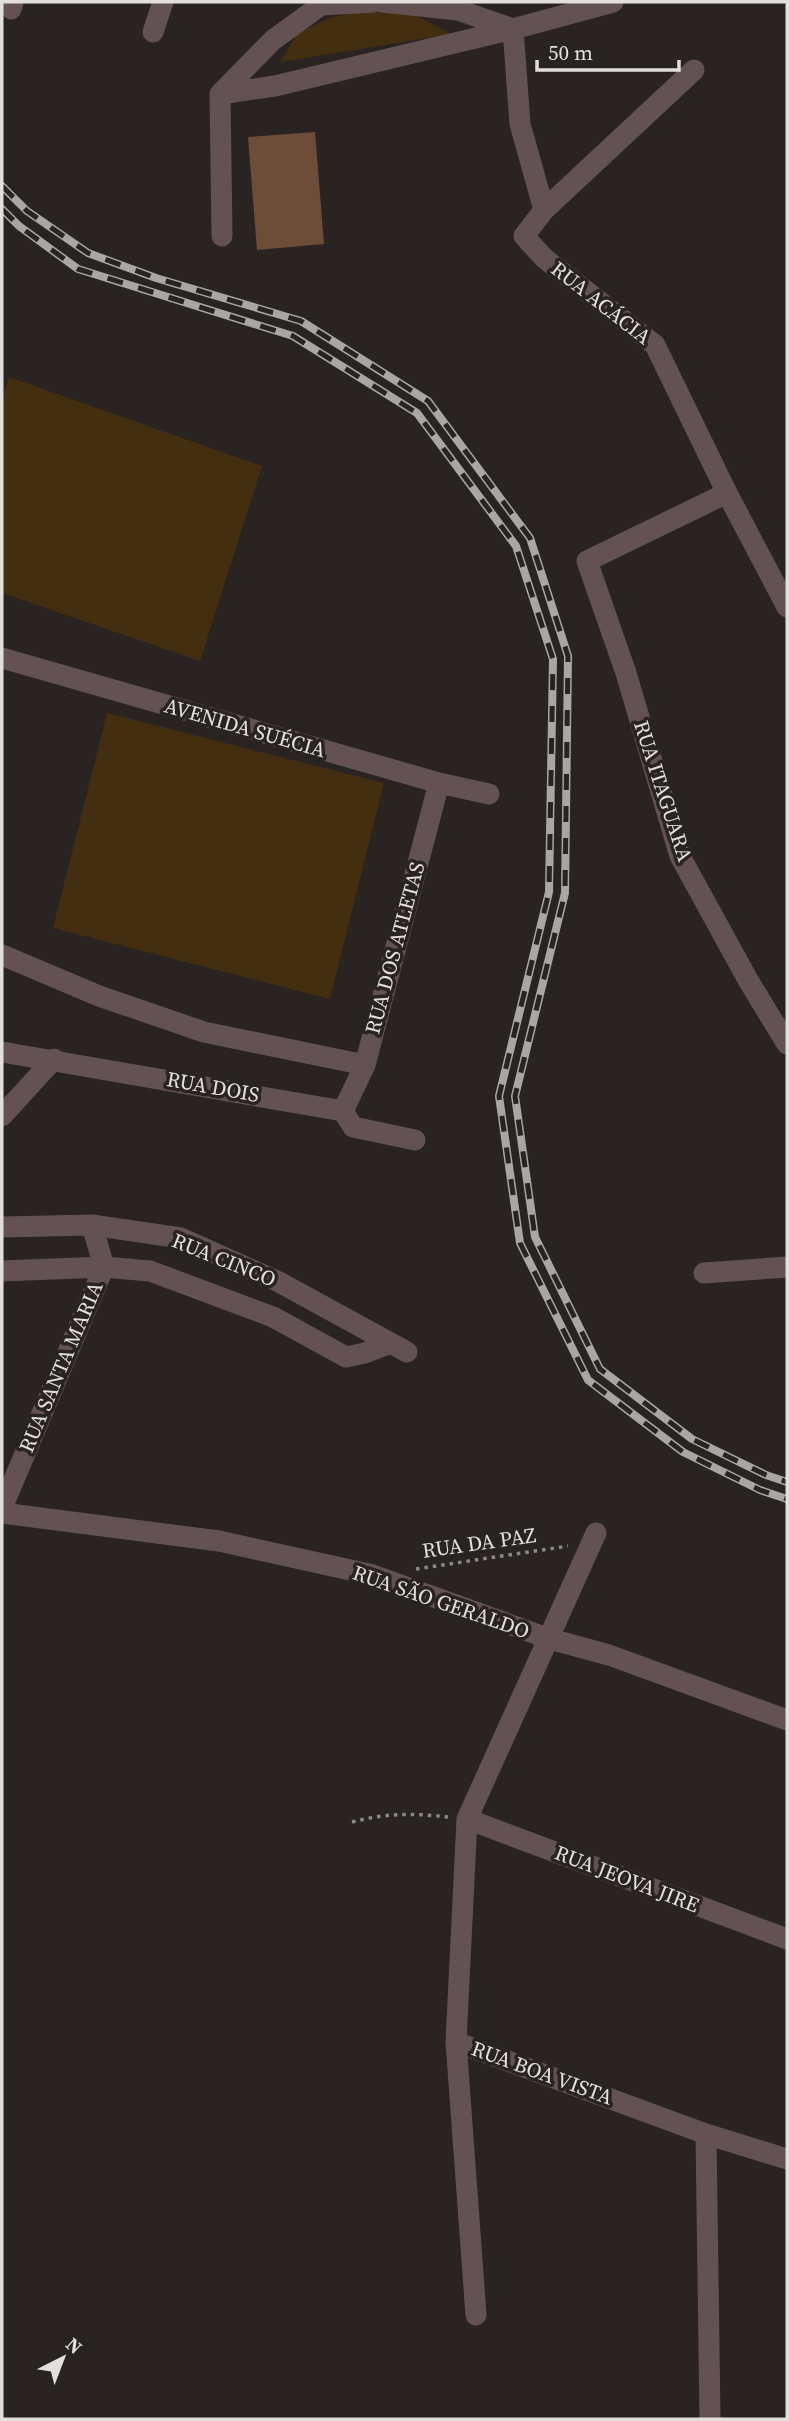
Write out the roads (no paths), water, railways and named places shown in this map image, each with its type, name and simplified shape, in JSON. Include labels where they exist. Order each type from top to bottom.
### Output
[{"type":"street","points":[[153,32],[163,2]]},
{"type":"street","points":[[222,236],[220,94],[273,40],[321,5],[374,2]]},
{"type":"street","points":[[382,2],[458,10],[513,29]]},
{"type":"street","points":[[220,94],[275,86],[613,2]]},
{"type":"street","points":[[513,29],[520,124],[544,211],[694,70]]},
{"type":"street","points":[[273,40],[267,57],[267,69],[275,86]]},
{"type":"street","name":"RUA ACÁCIA","points":[[544,211],[524,236],[544,258],[655,345],[727,493],[787,607]]},
{"type":"street","name":"RUA ITAGUARA","points":[[727,493],[587,561],[626,673],[680,856],[787,1044]]},
{"type":"street","name":"AVENIDA SUÉCIA","points":[[2,658],[439,783],[489,794]]},
{"type":"street","name":"RUA DOS ATLETAS","points":[[343,1111],[365,1065],[439,783]]},
{"type":"street","points":[[2,955],[99,996],[204,1032],[365,1065]]},
{"type":"street","name":"RUA DOIS","points":[[2,1052],[343,1111],[353,1126],[415,1140]]},
{"type":"street","points":[[2,1116],[54,1059]]},
{"type":"street","name":"RUA CINCO","points":[[2,1227],[92,1225],[181,1238],[279,1282],[399,1347],[346,1357],[273,1317],[150,1271],[104,1267],[2,1271]]},
{"type":"street","name":"RUA SANTA MARIA","points":[[2,1511],[104,1267],[92,1225]]},
{"type":"street","points":[[704,1273],[787,1267]]},
{"type":"street","name":"RUA SÃO GERALDO","points":[[2,1511],[219,1541],[373,1575],[550,1639],[609,1655],[787,1720]]},
{"type":"street","name":"RUA BOA VISTA","points":[[593,1538],[467,1819],[456,2042],[706,2134]]},
{"type":"street","name":"RUA JEOVA JIRE","points":[[467,1819],[787,1939]]},
{"type":"street","points":[[456,2042],[476,2315]]},
{"type":"street","points":[[710,2419],[706,2134],[787,2159]]},
{"type":"railway","points":[[2,186],[27,211],[88,253],[156,278],[301,321],[428,401],[530,538],[568,656],[565,893],[515,1096],[535,1237],[600,1369],[692,1439],[766,1475],[787,1482]]},
{"type":"railway","points":[[2,209],[19,226],[78,269],[293,336],[417,413],[516,546],[553,659],[549,892],[499,1096],[520,1243],[588,1380],[683,1452],[760,1490],[787,1499]]}]
